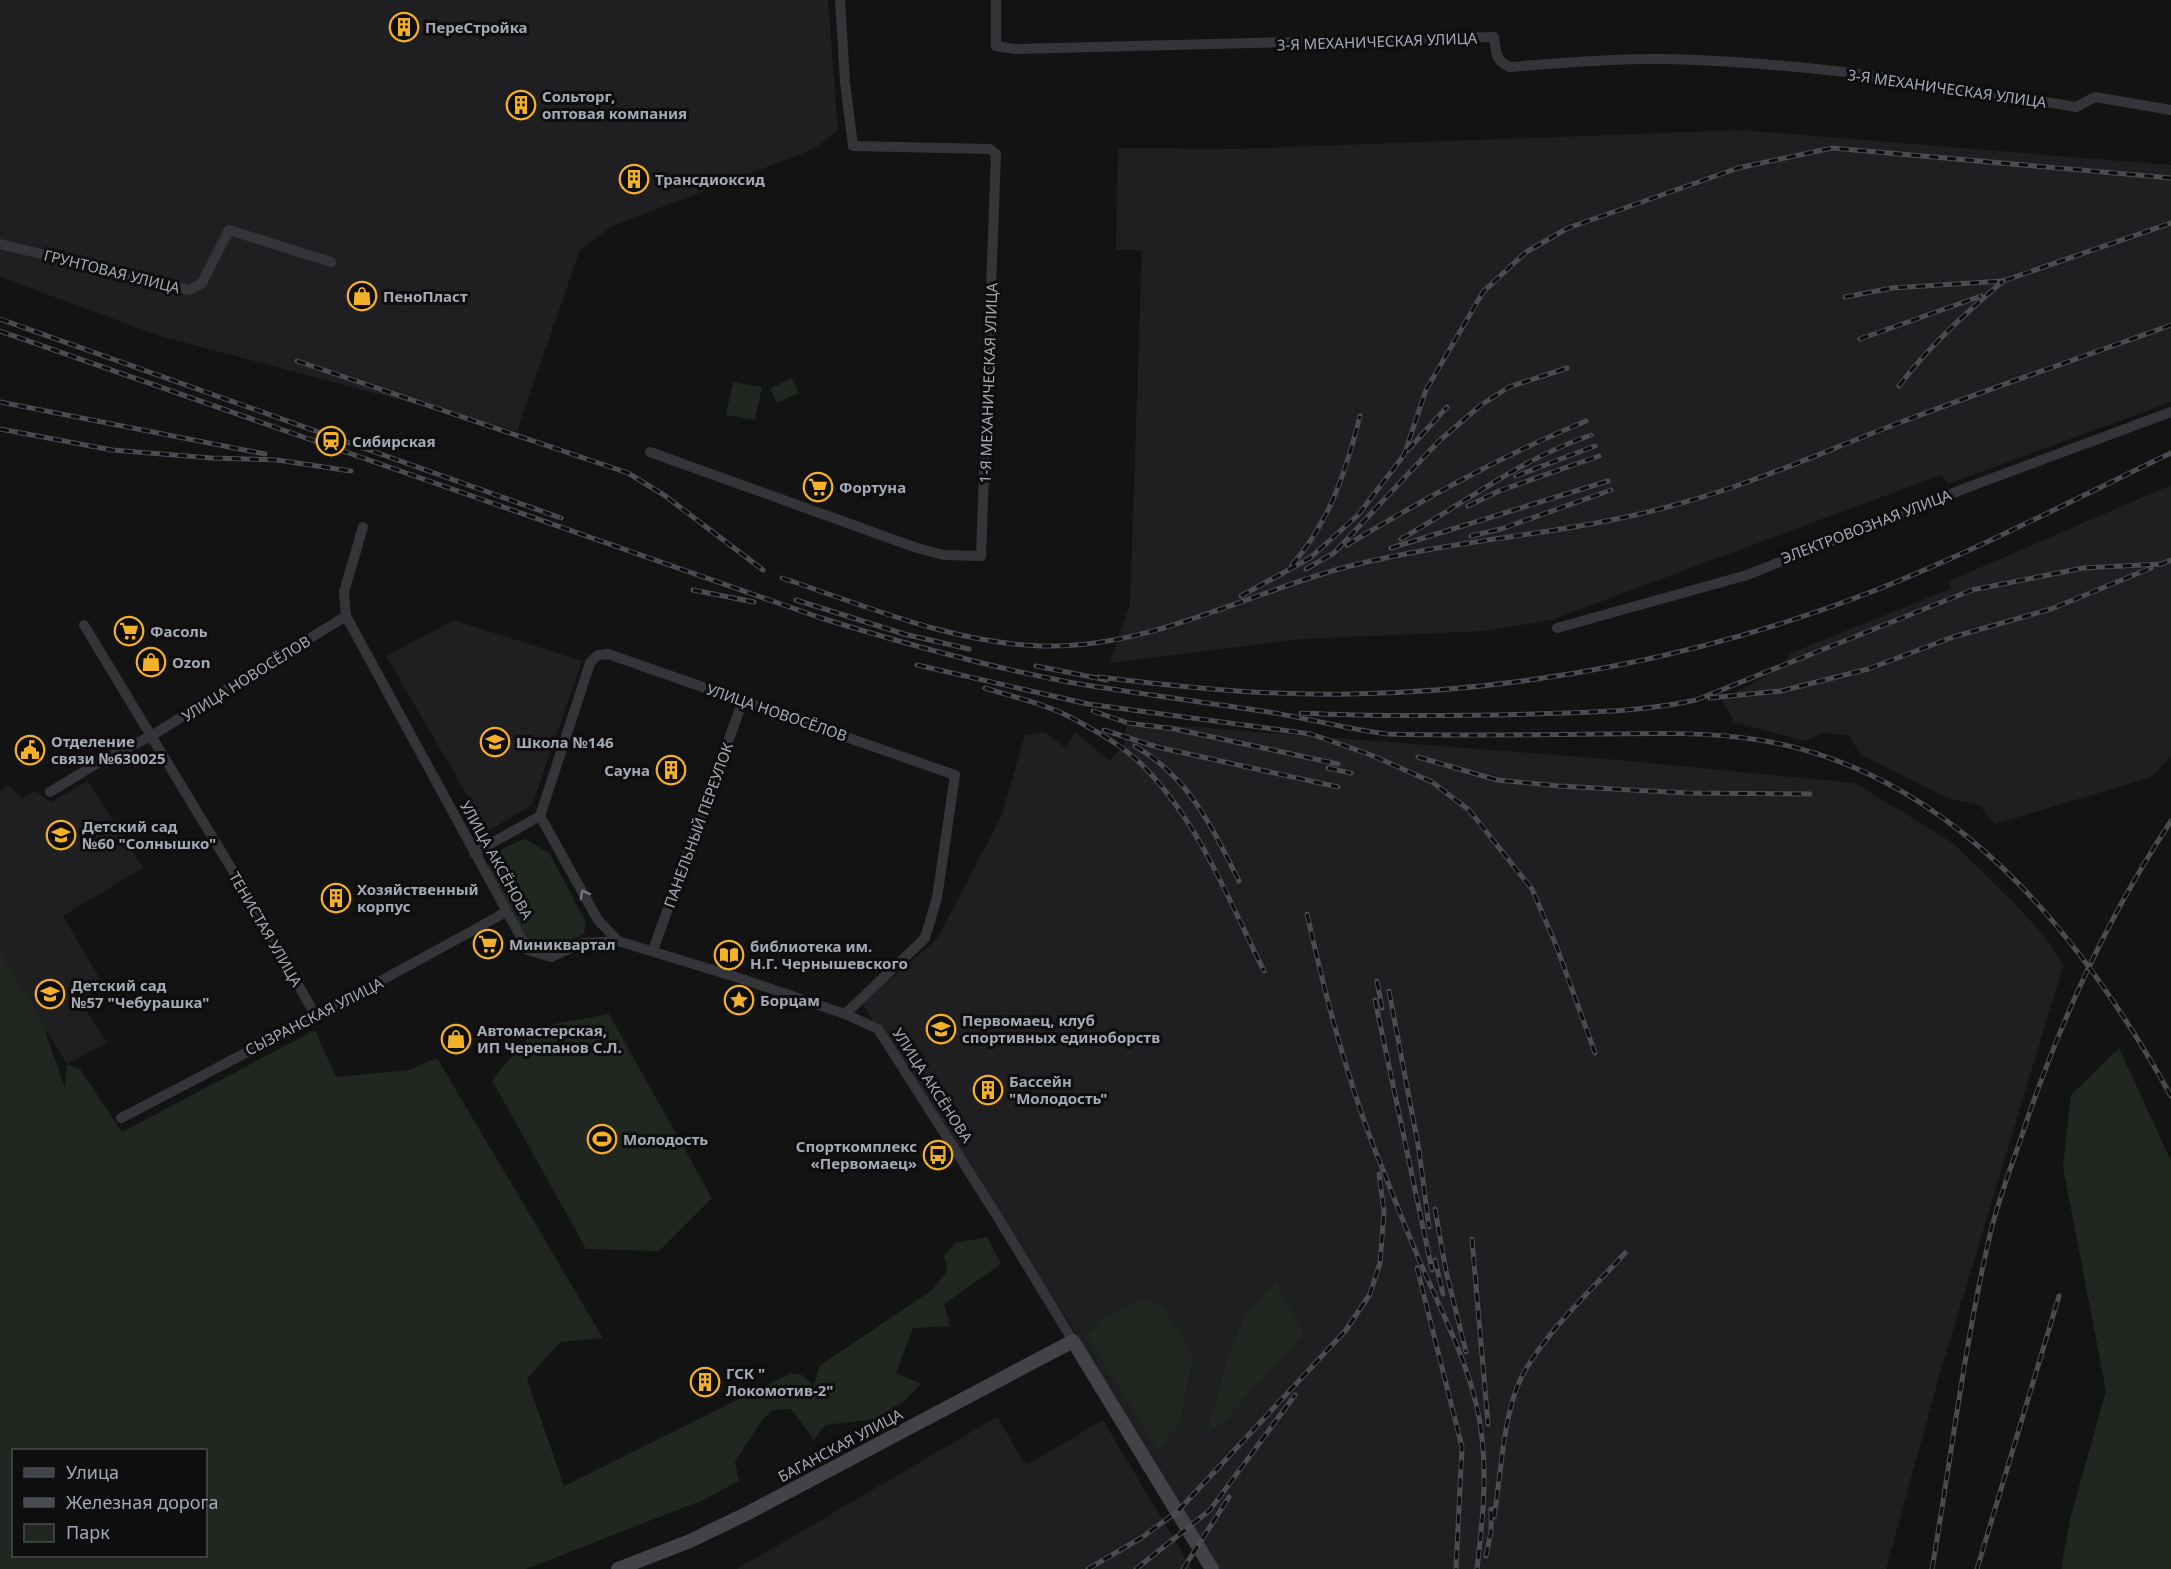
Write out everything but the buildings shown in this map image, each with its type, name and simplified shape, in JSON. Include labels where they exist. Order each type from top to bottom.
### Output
[{"type":"street","name":"1-Я МЕХАНИЧЕСКАЯ УЛИЦА","points":[[650,452],[917,549],[944,555],[981,556],[996,154],[990,149],[853,146],[845,82],[840,0]]},
{"type":"street","name":"3-Я МЕХАНИЧЕСКАЯ УЛИЦА","points":[[996,0],[996,46],[1015,49],[1494,37],[1497,58],[1502,64],[1510,66],[1566,62],[1696,60],[1887,76],[2076,107],[2095,97],[2171,110]]},
{"type":"street","name":"ГРУНТОВАЯ УЛИЦА","points":[[0,244],[189,290],[202,283],[229,230],[331,262]]},
{"type":"street","name":"ЭЛЕКТРОВОЗНАЯ УЛИЦА","points":[[1557,628],[1747,575],[1780,559],[2171,412]]},
{"type":"street","name":"УЛИЦА АКСЁНОВА","points":[[363,527],[344,592],[346,616],[528,950],[551,957],[583,943],[618,941],[653,950],[845,1014],[878,1029],[994,1211],[1212,1569]]},
{"type":"street","name":"УЛИЦА НОВОСЁЛОВ","points":[[50,792],[101,761],[151,736],[346,616]]},
{"type":"street","name":"ТЕНИСТАЯ УЛИЦА","points":[[84,625],[239,881],[317,1018]]},
{"type":"street","name":"УЛИЦА НОВОСЁЛОВ","points":[[540,816],[590,663],[598,655],[608,654],[955,775],[937,898],[925,938],[845,1014]]},
{"type":"street","name":"ПАНЕЛЬНЫЙ ПЕРЕУЛОК","points":[[653,950],[743,700]]},
{"type":"street","points":[[474,853],[540,816],[598,920],[618,941]]},
{"type":"street","name":"СЫЗРАНСКАЯ УЛИЦА","points":[[121,1118],[243,1053],[317,1018],[506,912]]},
{"type":"street","name":"БАГАНСКАЯ УЛИЦА","points":[[618,1569],[690,1541],[748,1513],[1073,1341]]},
{"type":"shaded area","points":[[0,0],[828,0],[838,131],[813,149],[613,226],[580,250],[517,431],[160,336],[0,277]]},
{"type":"shaded area","points":[[1741,130],[2171,165],[2171,402],[1948,484],[1941,475],[1551,620],[1486,631],[1301,639],[1110,663],[1130,604],[1142,250],[1116,250],[1118,148],[1237,149]]},
{"type":"shaded area","points":[[2171,485],[2171,756],[2152,777],[1995,824],[1979,805],[1947,798],[1861,755],[1848,735],[1824,733],[1804,741],[1734,722],[1722,700],[1779,669],[1791,653],[1950,589],[1949,581]]},
{"type":"shaded area","name":"Школа №146","points":[[454,620],[582,661],[532,805],[488,831],[386,656]]},
{"type":"shaded area","points":[[1127,722],[1597,758],[1855,783],[1953,843],[2018,907],[2049,942],[2063,966],[1941,1370],[1886,1569],[1219,1569],[1088,1352],[862,1004],[937,939],[1001,817],[1025,735],[1044,732],[1066,748],[1075,732],[1110,761],[1124,744]]},
{"type":"shaded area","name":"Детский сад №60 \"Солнышко\"","points":[[88,781],[143,868],[63,916],[104,986],[80,1001],[107,1043],[67,1064],[47,1032],[37,1037],[0,980],[0,791],[8,785],[22,798],[35,791],[51,802]]},
{"type":"shaded area","points":[[997,1417],[1026,1465],[1103,1420],[1192,1569],[737,1569]]},
{"type":"green space","points":[[792,378],[799,393],[777,403],[770,389]]},
{"type":"green space","points":[[733,382],[762,387],[755,420],[726,415]]},
{"type":"green space","points":[[525,839],[549,853],[586,922],[584,934],[548,951],[531,944],[488,866],[491,854]]},
{"type":"green space","points":[[0,952],[41,1020],[65,1088],[67,1064],[80,1069],[122,1132],[315,1030],[336,1077],[409,1070],[437,1058],[603,1338],[560,1342],[527,1379],[564,1486],[791,1373],[802,1375],[814,1386],[819,1366],[932,1290],[947,1271],[944,1256],[955,1243],[987,1237],[1001,1264],[944,1304],[950,1326],[913,1328],[896,1373],[921,1384],[904,1401],[876,1419],[825,1425],[814,1440],[791,1409],[773,1410],[762,1420],[735,1462],[739,1481],[703,1500],[526,1569],[0,1569]]},
{"type":"green space","name":"Молодость","points":[[609,1014],[712,1198],[659,1251],[586,1249],[492,1080],[537,1027]]},
{"type":"green space","points":[[2119,1048],[2171,1161],[2171,1569],[2061,1569],[2070,1519],[2106,1391],[2063,1167],[2071,1095]]},
{"type":"green space","points":[[1276,1282],[1303,1334],[1222,1424],[1207,1433],[1228,1357],[1245,1315]]},
{"type":"green space","points":[[1140,1300],[1162,1305],[1193,1356],[1180,1422],[1158,1450],[1087,1336],[1102,1318]]},
{"type":"railway","points":[[1241,596],[1310,558],[1358,515],[1404,455],[1426,390],[1483,292],[1526,252],[1568,228],[1738,168],[1832,148],[2171,178]]},
{"type":"railway","points":[[1845,297],[1892,288],[2003,281],[2171,223]]},
{"type":"railway","points":[[1899,386],[1935,344],[2003,281]]},
{"type":"railway","points":[[1860,339],[1981,296]]},
{"type":"railway","points":[[0,319],[561,518]]},
{"type":"railway","points":[[782,578],[877,611],[942,631],[975,638],[1041,646],[1082,645],[1121,639],[1198,617],[1311,577],[1350,566],[1430,549],[1591,524],[1701,498],[1760,478],[1937,409],[2171,325]]},
{"type":"railway","points":[[0,331],[821,618],[1006,669],[1068,682],[1278,714],[1387,734],[1701,734],[1759,740],[1828,758],[1892,786],[1950,824],[2004,869],[2052,920],[2096,976],[2135,1035],[2171,1096]]},
{"type":"railway","points":[[297,361],[628,473],[664,495],[763,570]]},
{"type":"railway","points":[[1306,569],[1334,553],[1439,441],[1481,405],[1509,387],[1567,368]]},
{"type":"railway","points":[[0,402],[265,454]]},
{"type":"railway","points":[[1408,450],[1447,407]]},
{"type":"railway","points":[[1292,565],[1327,513],[1349,456],[1360,416]]},
{"type":"railway","points":[[1347,545],[1464,478],[1586,421]]},
{"type":"railway","points":[[0,429],[112,450],[212,458],[277,460],[351,471]]},
{"type":"railway","points":[[1401,539],[1516,469],[1591,435]]},
{"type":"railway","points":[[1516,476],[1595,446]]},
{"type":"railway","points":[[1099,677],[1256,692],[1351,694],[1485,686],[1618,665],[1684,651],[1749,633],[1876,590],[1988,541],[2171,453]]},
{"type":"railway","points":[[1468,506],[1499,491],[1599,456]]},
{"type":"railway","points":[[1391,548],[1608,481]]},
{"type":"railway","points":[[1471,536],[1501,529],[1611,490]]},
{"type":"railway","points":[[1301,713],[1417,716],[1533,714],[1614,711],[1675,704],[1696,700],[1972,590],[2083,568],[2162,564],[2171,560]]},
{"type":"railway","points":[[1710,698],[1781,691],[1868,669],[1953,637],[2051,609],[2151,568]]},
{"type":"railway","points":[[693,590],[754,602]]},
{"type":"railway","points":[[796,600],[904,634],[969,649]]},
{"type":"railway","points":[[917,665],[1088,704],[1311,734],[1371,755],[1432,782],[1469,810],[1532,889],[1556,945],[1595,1053]]},
{"type":"railway","points":[[1036,666],[1107,680]]},
{"type":"railway","points":[[985,688],[1040,705],[1072,718],[1121,748],[1147,770],[1166,792],[1199,840],[1264,971]]},
{"type":"railway","points":[[1093,711],[1128,723],[1175,729],[1338,764]]},
{"type":"railway","points":[[1104,730],[1157,747],[1338,787]]},
{"type":"railway","points":[[1135,746],[1171,773],[1185,788],[1219,841],[1239,881]]},
{"type":"railway","points":[[1418,757],[1497,780],[1559,786],[1687,793],[1810,794]]},
{"type":"railway","points":[[1328,768],[1351,773]]},
{"type":"railway","points":[[1932,1569],[1972,1321],[1999,1203],[2033,1101],[2084,977],[2125,898],[2171,821]]},
{"type":"railway","points":[[1307,914],[1336,1031],[1353,1088],[1411,1240],[1460,1353],[1474,1395],[1482,1438],[1484,1471],[1477,1569]]},
{"type":"railway","points":[[1377,981],[1382,1008]]},
{"type":"railway","points":[[1389,991],[1419,1150],[1429,1227]]},
{"type":"railway","points":[[1375,1000],[1432,1270]]},
{"type":"railway","points":[[1088,1569],[1141,1538],[1178,1511],[1346,1330],[1370,1294],[1380,1263],[1384,1211],[1379,1174]]},
{"type":"railway","points":[[1435,1209],[1446,1271],[1466,1352]]},
{"type":"railway","points":[[1472,1239],[1488,1424]]},
{"type":"railway","points":[[1494,1517],[1511,1405],[1524,1372],[1535,1354],[1564,1318],[1625,1253]]},
{"type":"railway","points":[[1435,1260],[1443,1294]]},
{"type":"railway","points":[[1417,1268],[1462,1447],[1456,1569]]},
{"type":"railway","points":[[1977,1569],[2059,1296]]},
{"type":"railway","points":[[1136,1569],[1210,1510],[1295,1395]]},
{"type":"railway","points":[[1183,1569],[1229,1497]]},
{"type":"railway","points":[[1486,1556],[1491,1532],[1491,1509]]},
{"type":"place","name":"ПереСтройка","points":[[404,27]]},
{"type":"place","name":"Сольторг, оптовая компания","points":[[521,105]]},
{"type":"place","name":"Трансдиоксид","points":[[634,179]]},
{"type":"place","name":"ПеноПласт","points":[[362,296]]},
{"type":"place","name":"Сибирская","points":[[331,441]]},
{"type":"place","name":"Фортуна","points":[[818,487]]},
{"type":"place","name":"Фасоль","points":[[129,631]]},
{"type":"place","name":"Ozon","points":[[151,662]]},
{"type":"place","name":"Школа №146","points":[[495,742]]},
{"type":"place","name":"Отделение связи №630025","points":[[30,750]]},
{"type":"place","name":"Сауна","points":[[671,770]]},
{"type":"place","name":"Детский сад №60 \"Солнышко\"","points":[[61,835]]},
{"type":"place","name":"Хозяйственный корпус","points":[[336,898]]},
{"type":"place","name":"Миниквартал","points":[[488,944]]},
{"type":"place","name":"библиотека им. Н.Г. Чернышевского","points":[[729,955]]},
{"type":"place","name":"Детский сад №57 \"Чебурашка\"","points":[[50,994]]},
{"type":"place","name":"Борцам","points":[[739,1000]]},
{"type":"place","name":"Первомаец, клуб спортивных единоборств","points":[[941,1029]]},
{"type":"place","name":"Автомастерская, ИП Черепанов С.Л.","points":[[456,1039]]},
{"type":"place","name":"Бассейн \"Молодость\"","points":[[988,1090]]},
{"type":"place","name":"Молодость","points":[[602,1139]]},
{"type":"place","name":"Спорткомплекс «Первомаец»","points":[[938,1155]]},
{"type":"place","name":"ГСК \" Локомотив-2\"","points":[[705,1382]]}]
